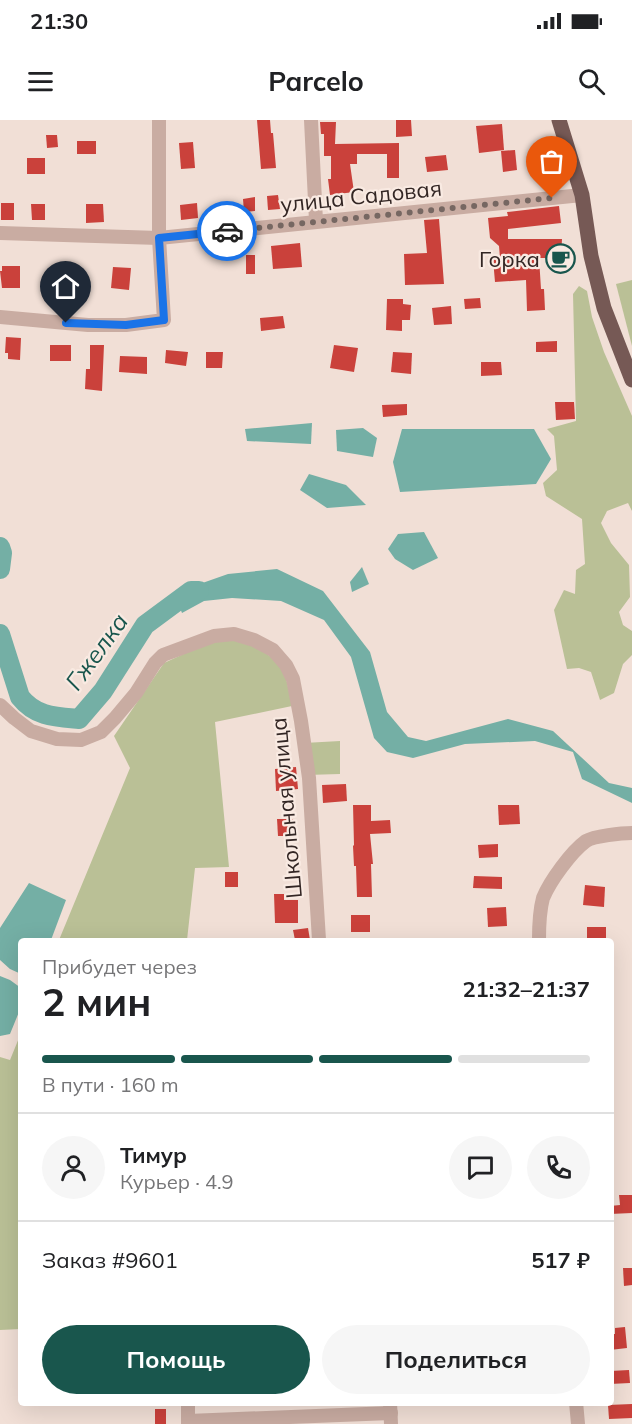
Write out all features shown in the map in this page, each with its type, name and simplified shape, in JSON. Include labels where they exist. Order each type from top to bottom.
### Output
[{"type":"main road","points":[[559,120],[582,195],[591,255],[604,308],[632,380]]},
{"type":"street","points":[[0,317],[88,325],[126,325],[164,320],[159,238],[159,120]]},
{"type":"street","points":[[310,120],[316,221]]},
{"type":"street","name":"улица Садовая","points":[[0,233],[159,238],[582,195]]},
{"type":"street","name":"Школьная улица","points":[[0,705],[31,731],[57,739],[81,740],[101,732],[116,718],[163,655],[214,636],[234,634],[254,640],[273,650],[286,665],[293,679],[301,721],[309,778],[319,938]]},
{"type":"street","points":[[539,938],[543,899],[560,868],[587,840],[620,832],[632,833]]},
{"type":"street","points":[[188,1406],[188,1422],[391,1413]]},
{"type":"street","points":[[576,1406],[578,1424]]},
{"type":"green space","points":[[632,280],[632,346],[616,284]]},
{"type":"green space","points":[[579,286],[587,291],[592,317],[604,352],[632,416],[632,511],[628,503],[607,511],[601,523],[611,543],[629,565],[630,597],[619,612],[623,625],[632,631],[632,655],[623,664],[614,693],[600,700],[591,672],[579,668],[567,669],[554,610],[564,590],[575,594],[576,570],[585,564],[582,519],[546,496],[543,483],[557,470],[554,436],[547,429],[576,421],[573,294]]},
{"type":"green space","points":[[248,638],[284,668],[292,706],[215,722],[229,867],[195,868],[187,938],[60,938],[130,768],[114,736],[164,663],[214,640]]},
{"type":"green space","points":[[340,741],[340,774],[306,775],[304,743]]},
{"type":"green space","points":[[18,1040],[18,1329],[0,1330],[0,1057],[10,1060]]},
{"type":"water","points":[[312,423],[311,444],[247,441],[245,429]]},
{"type":"water","points":[[363,428],[377,438],[373,457],[337,451],[336,430]]},
{"type":"water","points":[[402,429],[534,429],[551,459],[536,484],[400,492],[393,462]]},
{"type":"water","points":[[309,474],[346,485],[366,505],[327,508],[300,490]]},
{"type":"water","points":[[424,532],[438,558],[413,570],[395,559],[388,549],[398,534]]},
{"type":"water","points":[[362,567],[369,584],[352,592],[350,582]]},
{"type":"water","points":[[277,569],[323,591],[370,652],[387,712],[408,737],[426,741],[508,719],[553,731],[609,783],[632,788],[632,803],[582,779],[573,752],[535,741],[465,744],[413,758],[387,752],[374,738],[351,657],[324,620],[281,601],[232,598],[204,601],[182,613],[174,593],[228,574]]},
{"type":"water","points":[[29,883],[66,900],[52,938],[18,938],[18,973],[0,960],[0,928]]},
{"type":"water","points":[[0,976],[18,986],[18,1014],[10,1034],[0,1036]]},
{"type":"building","points":[[257,120],[270,120],[276,168],[261,169]]},
{"type":"building","points":[[396,120],[411,120],[412,136],[396,137]]},
{"type":"building","points":[[320,122],[336,122],[335,144],[399,143],[399,178],[387,178],[387,154],[357,154],[357,164],[350,164],[354,192],[330,195],[328,179],[331,179],[331,156],[324,156],[324,134],[321,134]]},
{"type":"building","points":[[502,124],[504,150],[479,153],[476,126]]},
{"type":"building","points":[[46,135],[57,135],[58,147],[47,148]]},
{"type":"building","points":[[77,141],[96,141],[96,154],[77,154]]},
{"type":"building","points":[[193,142],[195,168],[181,169],[179,143]]},
{"type":"building","points":[[515,150],[517,170],[503,172],[501,151]]},
{"type":"building","points":[[446,155],[448,170],[427,172],[425,157]]},
{"type":"building","points":[[27,158],[45,158],[45,174],[27,174]]},
{"type":"building","points":[[546,159],[548,175],[536,176],[534,160]]},
{"type":"building","points":[[278,195],[280,209],[268,210],[267,196]]},
{"type":"building","points":[[255,197],[255,211],[244,212],[243,199]]},
{"type":"building","points":[[1,203],[14,203],[14,220],[1,220]]},
{"type":"building","points":[[197,203],[198,218],[181,220],[180,205]]},
{"type":"building","points":[[31,204],[45,204],[45,220],[32,220]]},
{"type":"building","points":[[86,204],[103,204],[104,222],[86,223]]},
{"type":"building","points":[[559,206],[561,223],[508,229],[508,239],[562,239],[561,258],[539,258],[545,310],[527,311],[526,280],[495,282],[493,259],[500,258],[499,246],[490,238],[488,218],[508,216],[507,212]]},
{"type":"building","points":[[439,219],[444,284],[405,285],[404,254],[427,253],[424,220]]},
{"type":"building","points":[[300,243],[302,267],[273,269],[271,246]]},
{"type":"building","points":[[246,255],[255,255],[255,274],[246,274]]},
{"type":"building","points":[[2,266],[20,266],[20,288],[2,288],[0,271],[2,271]]},
{"type":"building","points":[[113,267],[131,268],[129,290],[111,288]]},
{"type":"building","points":[[65,269],[79,269],[79,298],[67,297],[67,286],[58,285],[59,272],[65,272]]},
{"type":"building","points":[[480,298],[481,308],[465,309],[464,299]]},
{"type":"building","points":[[387,299],[403,299],[403,304],[411,305],[410,320],[402,320],[402,331],[386,330]]},
{"type":"building","points":[[451,306],[452,324],[434,325],[432,308]]},
{"type":"building","points":[[283,316],[285,328],[261,331],[260,318]]},
{"type":"building","points":[[6,337],[21,338],[20,360],[8,359],[8,353],[5,353]]},
{"type":"building","points":[[557,341],[557,352],[536,352],[536,342]]},
{"type":"building","points":[[50,345],[71,345],[71,361],[50,361]]},
{"type":"building","points":[[90,345],[104,345],[102,391],[85,389],[86,369],[90,369]]},
{"type":"building","points":[[334,345],[358,348],[354,372],[330,368]]},
{"type":"building","points":[[166,350],[188,352],[186,366],[165,363]]},
{"type":"building","points":[[206,352],[223,352],[222,368],[206,368]]},
{"type":"building","points":[[393,352],[412,353],[411,374],[391,372]]},
{"type":"building","points":[[120,356],[147,357],[147,374],[119,372]]},
{"type":"building","points":[[481,362],[501,362],[502,375],[481,376]]},
{"type":"building","points":[[555,402],[574,402],[575,419],[556,420]]},
{"type":"building","points":[[407,404],[407,415],[383,417],[382,405]]},
{"type":"building","points":[[296,767],[298,789],[276,791],[275,769]]},
{"type":"building","points":[[346,784],[347,801],[323,803],[322,785]]},
{"type":"building","points":[[353,805],[371,805],[371,821],[390,820],[391,833],[370,834],[373,864],[371,864],[372,897],[357,897]]},
{"type":"building","points":[[498,805],[519,805],[520,824],[499,825]]},
{"type":"building","points":[[277,819],[293,819],[294,836],[278,836]]},
{"type":"building","points":[[498,844],[498,857],[479,858],[478,845]]},
{"type":"building","points":[[225,872],[238,872],[238,887],[225,887]]},
{"type":"building","points":[[474,876],[502,877],[502,889],[473,888]]},
{"type":"building","points":[[585,885],[605,887],[604,907],[583,905]]},
{"type":"building","points":[[274,894],[284,894],[284,900],[298,900],[298,923],[275,923]]},
{"type":"building","points":[[506,907],[507,926],[488,927],[487,908]]},
{"type":"building","points":[[351,915],[370,915],[370,932],[351,932]]},
{"type":"building","points":[[587,927],[606,927],[606,938],[587,938]]},
{"type":"building","points":[[308,928],[310,938],[295,938],[293,930]]},
{"type":"building","points":[[619,1195],[632,1195],[632,1213],[614,1214],[614,1206],[620,1205]]},
{"type":"building","points":[[623,1268],[632,1268],[632,1285],[624,1286]]},
{"type":"building","points":[[625,1327],[627,1348],[614,1350],[615,1328]]},
{"type":"building","points":[[629,1370],[630,1383],[614,1384],[614,1371]]},
{"type":"building","points":[[632,1404],[632,1418],[609,1419],[608,1406]]},
{"type":"building","points":[[155,1409],[166,1409],[166,1424],[155,1424]]},
{"type":"waterway","name":"Гжелка","points":[[0,547],[2,553],[0,569]]},
{"type":"waterway","name":"Гжелка","points":[[0,634],[20,697],[26,704],[46,715],[79,719],[103,691],[145,625],[191,591],[199,591]]},
{"type":"way so far","points":[[227,231],[552,198]]},
{"type":"place","name":"Горка","points":[[561,259]]},
{"type":"route","points":[[66,323],[126,325],[164,320],[159,238],[227,231]]}]
